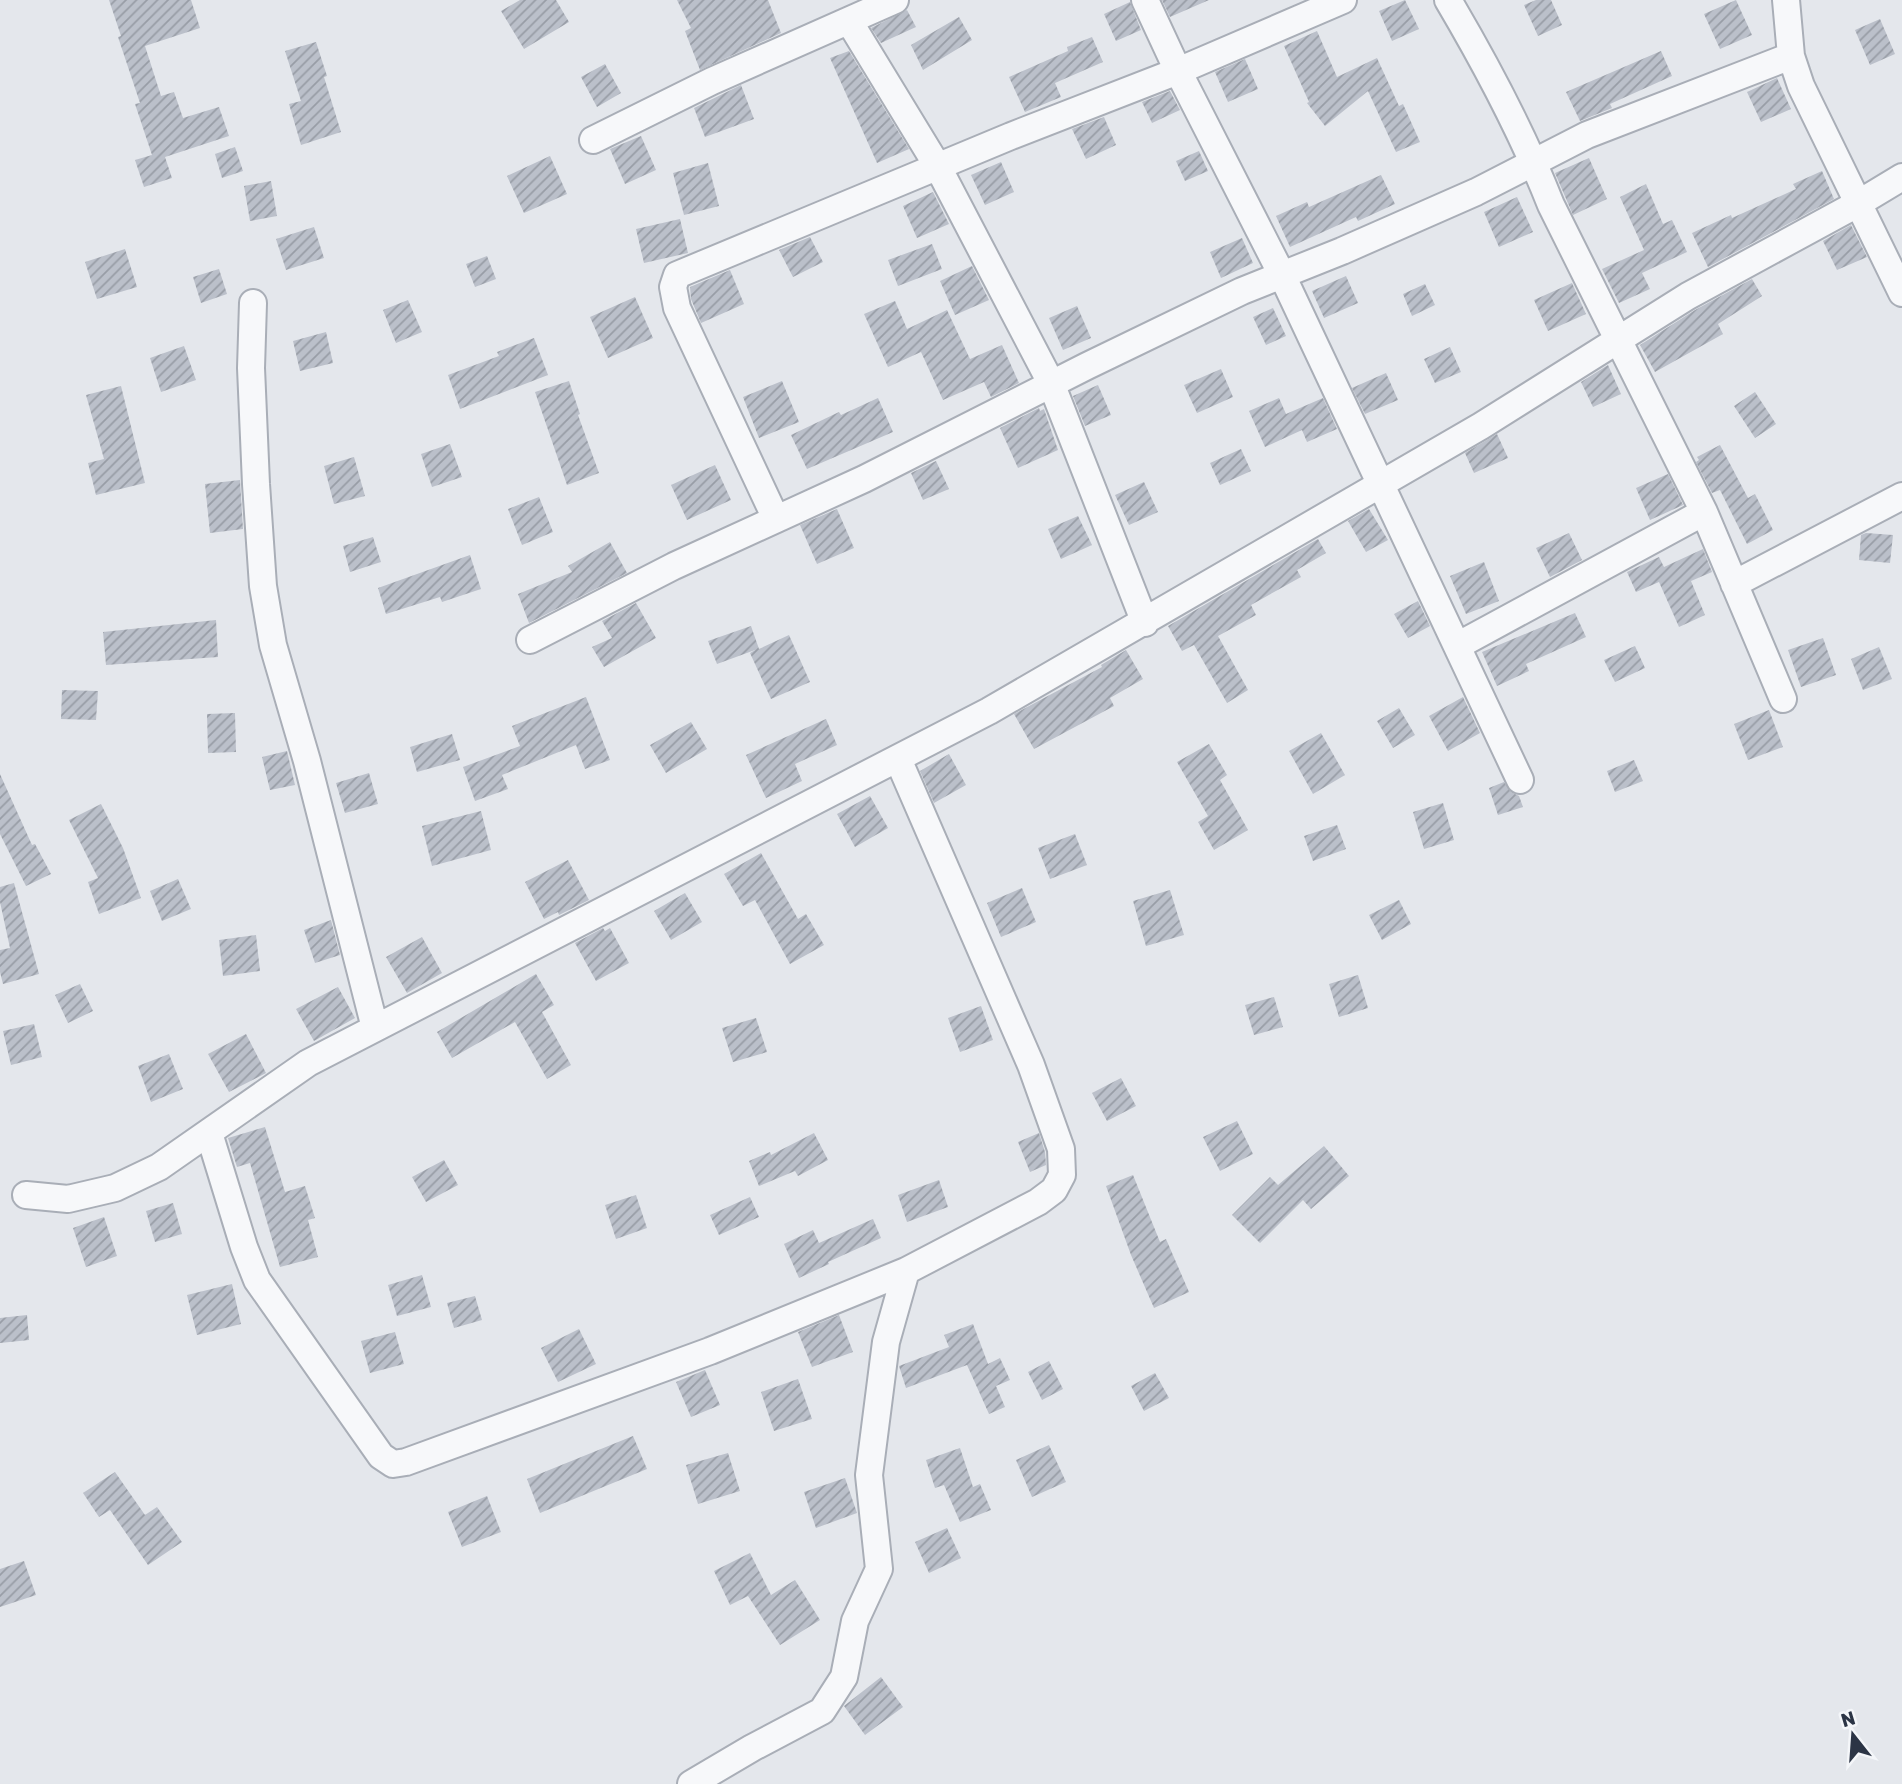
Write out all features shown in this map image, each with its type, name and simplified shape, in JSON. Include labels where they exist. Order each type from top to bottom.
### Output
[{"type":"street","points":[[593,141],[712,81],[895,0]]},
{"type":"street","points":[[1145,0],[1178,71],[1282,275],[1521,780]]},
{"type":"street","points":[[776,519],[677,308],[673,287],[677,275],[1011,136],[1178,71],[1343,0]]},
{"type":"street","points":[[1448,0],[1489,69],[1534,162],[1551,205],[1704,512],[1783,699]]},
{"type":"street","points":[[1786,0],[1791,56],[1801,86],[1902,293]]},
{"type":"street","points":[[849,21],[938,167],[1051,383],[1145,622]]},
{"type":"street","points":[[530,640],[674,566],[864,479],[1051,383],[1242,291],[1476,192],[1587,135],[1791,56]]},
{"type":"street","points":[[26,1195],[68,1199],[115,1188],[159,1167],[307,1063],[989,711],[1481,426],[1688,296],[1902,177]]},
{"type":"street","points":[[253,303],[251,368],[265,598],[274,645],[307,761],[375,1027]]},
{"type":"street","points":[[1734,584],[1902,496]]},
{"type":"street","points":[[1457,646],[1704,512]]},
{"type":"street","points":[[209,1133],[244,1247],[257,1280],[381,1456],[393,1464],[405,1462],[710,1351],[906,1271],[1038,1202],[1054,1190],[1062,1175],[1061,1149],[1031,1065],[898,759]]},
{"type":"street","points":[[691,1784],[822,1711],[844,1677],[855,1621],[878,1569],[869,1475],[886,1342],[906,1271]]},
{"type":"building","points":[[109,0],[191,0],[200,28],[145,46],[161,96],[174,92],[183,118],[219,107],[229,136],[165,157],[172,178],[144,187],[135,160],[152,155],[135,104],[140,103]]},
{"type":"building","points":[[520,0],[556,0],[569,22],[524,49],[501,11]]},
{"type":"building","points":[[677,0],[768,0],[781,33],[700,70],[685,31],[691,28]]},
{"type":"building","points":[[1162,0],[1209,0],[1170,17]]},
{"type":"building","points":[[1405,0],[1419,29],[1392,41],[1379,11]]},
{"type":"building","points":[[1536,0],[1551,0],[1562,25],[1538,36],[1524,5]]},
{"type":"building","points":[[1736,0],[1752,35],[1720,49],[1704,14]]},
{"type":"building","points":[[1130,2],[1141,30],[1116,41],[1104,14]]},
{"type":"building","points":[[907,10],[916,27],[881,43],[871,28]]},
{"type":"building","points":[[959,17],[972,40],[923,70],[911,45]]},
{"type":"building","points":[[1880,19],[1895,54],[1870,65],[1855,30]]},
{"type":"building","points":[[1317,31],[1337,77],[1377,58],[1399,106],[1403,104],[1420,142],[1396,152],[1368,91],[1325,126],[1307,103],[1309,102],[1284,46]]},
{"type":"building","points":[[1092,37],[1103,62],[1055,83],[1061,97],[1025,112],[1009,77],[1068,51],[1067,47]]},
{"type":"building","points":[[316,42],[341,132],[301,145],[289,104],[301,101],[285,51]]},
{"type":"building","points":[[849,51],[909,149],[877,163],[830,58]]},
{"type":"building","points":[[1661,51],[1672,76],[1610,104],[1612,108],[1580,121],[1566,92]]},
{"type":"building","points":[[1245,59],[1258,89],[1228,102],[1215,72]]},
{"type":"building","points":[[605,64],[621,93],[597,107],[581,77]]},
{"type":"building","points":[[1777,78],[1791,109],[1761,122],[1747,92]]},
{"type":"building","points":[[741,85],[754,119],[705,137],[694,108]]},
{"type":"building","points":[[1170,91],[1180,110],[1152,123],[1142,102]]},
{"type":"building","points":[[1104,117],[1116,145],[1086,159],[1072,129]]},
{"type":"building","points":[[641,136],[656,170],[625,184],[610,149]]},
{"type":"building","points":[[235,147],[243,171],[222,178],[215,154]]},
{"type":"building","points":[[1199,151],[1208,171],[1185,181],[1176,161]]},
{"type":"building","points":[[550,156],[567,194],[524,213],[507,176]]},
{"type":"building","points":[[1589,158],[1607,199],[1573,215],[1555,173]]},
{"type":"building","points":[[1001,162],[1014,192],[985,205],[971,175]]},
{"type":"building","points":[[708,163],[719,206],[684,215],[673,173]]},
{"type":"building","points":[[1822,171],[1834,199],[1708,267],[1692,233],[1796,189],[1793,184]]},
{"type":"building","points":[[1381,175],[1395,204],[1358,221],[1356,217],[1290,247],[1276,216],[1307,202],[1309,207]]},
{"type":"building","points":[[271,181],[277,216],[250,221],[244,186]]},
{"type":"building","points":[[1646,184],[1663,224],[1672,220],[1687,252],[1642,273],[1650,289],[1619,303],[1602,269],[1644,250],[1620,197]]},
{"type":"building","points":[[933,192],[949,224],[917,238],[903,206]]},
{"type":"building","points":[[1517,197],[1533,232],[1499,247],[1484,212]]},
{"type":"building","points":[[680,219],[688,253],[644,263],[636,229]]},
{"type":"building","points":[[1851,225],[1867,257],[1837,270],[1823,241]]},
{"type":"building","points":[[314,227],[324,258],[286,270],[276,239]]},
{"type":"building","points":[[810,237],[823,262],[793,277],[779,250]]},
{"type":"building","points":[[1242,238],[1253,263],[1221,278],[1210,252]]},
{"type":"building","points":[[932,244],[942,269],[898,286],[888,260]]},
{"type":"building","points":[[125,249],[137,287],[97,299],[85,262]]},
{"type":"building","points":[[487,256],[496,279],[475,287],[466,264]]},
{"type":"building","points":[[972,266],[989,300],[955,315],[940,281]]},
{"type":"building","points":[[219,269],[227,294],[201,303],[193,277]]},
{"type":"building","points":[[730,270],[744,304],[701,323],[691,299],[690,287]]},
{"type":"building","points":[[1346,276],[1358,303],[1324,318],[1312,291]]},
{"type":"building","points":[[1752,279],[1762,296],[1718,324],[1723,334],[1655,372],[1640,345],[1695,310]]},
{"type":"building","points":[[1572,283],[1586,314],[1548,331],[1534,300]]},
{"type":"building","points":[[1425,284],[1435,305],[1412,316],[1403,294]]},
{"type":"building","points":[[635,297],[653,338],[608,358],[590,317]]},
{"type":"building","points":[[408,300],[422,332],[396,343],[383,310]]},
{"type":"building","points":[[895,301],[907,329],[947,310],[970,359],[1002,345],[1019,383],[991,397],[984,382],[943,400],[921,352],[888,367],[864,314]]},
{"type":"building","points":[[1077,306],[1091,338],[1063,350],[1049,318]]},
{"type":"building","points":[[1273,308],[1286,336],[1266,345],[1253,317]]},
{"type":"building","points":[[326,332],[333,363],[300,371],[293,341]]},
{"type":"building","points":[[534,338],[548,375],[460,409],[448,375],[499,356],[497,352]]},
{"type":"building","points":[[184,346],[196,380],[161,392],[150,358]]},
{"type":"building","points":[[1450,347],[1461,372],[1435,383],[1424,359]]},
{"type":"building","points":[[1608,365],[1621,394],[1593,407],[1581,382]]},
{"type":"building","points":[[1221,369],[1233,397],[1197,413],[1184,385]]},
{"type":"building","points":[[1386,373],[1398,400],[1365,414],[1352,388]]},
{"type":"building","points":[[569,381],[599,473],[567,485],[535,392]]},
{"type":"building","points":[[782,381],[799,422],[759,438],[743,397]]},
{"type":"building","points":[[1098,385],[1111,415],[1085,426],[1073,396]]},
{"type":"building","points":[[121,386],[145,483],[96,495],[88,463],[104,459],[86,395]]},
{"type":"building","points":[[1755,392],[1776,424],[1755,438],[1734,406]]},
{"type":"building","points":[[878,398],[893,432],[807,469],[791,435],[839,412],[841,415]]},
{"type":"building","points":[[1279,398],[1286,414],[1323,398],[1337,429],[1307,442],[1302,430],[1265,447],[1249,411]]},
{"type":"building","points":[[1039,408],[1040,411],[1044,409],[1058,450],[1018,468],[1000,428]]},
{"type":"building","points":[[1497,434],[1508,458],[1474,473],[1465,453]]},
{"type":"building","points":[[450,444],[462,477],[432,487],[421,454]]},
{"type":"building","points":[[1720,445],[1748,498],[1755,494],[1773,530],[1747,544],[1720,490],[1712,493],[1696,462],[1699,460],[1697,457]]},
{"type":"building","points":[[1241,449],[1251,471],[1220,485],[1210,463]]},
{"type":"building","points":[[354,457],[365,496],[334,504],[324,466]]},
{"type":"building","points":[[936,461],[949,489],[923,500],[911,473]]},
{"type":"building","points":[[715,465],[731,500],[687,520],[671,485]]},
{"type":"building","points":[[1668,474],[1683,505],[1650,520],[1636,488]]},
{"type":"building","points":[[240,480],[243,529],[210,533],[205,484]]},
{"type":"building","points":[[1144,482],[1158,512],[1129,525],[1115,495]]},
{"type":"building","points":[[539,497],[553,532],[522,545],[508,509]]},
{"type":"building","points":[[837,509],[854,548],[817,564],[800,525]]},
{"type":"building","points":[[1369,509],[1388,540],[1366,552],[1348,521]]},
{"type":"building","points":[[1078,516],[1092,545],[1061,559],[1048,529]]},
{"type":"building","points":[[1569,533],[1582,560],[1550,577],[1536,548]]},
{"type":"building","points":[[1861,535],[1893,535],[1890,563],[1859,560]]},
{"type":"building","points":[[373,537],[381,562],[350,572],[343,546]]},
{"type":"building","points":[[1318,539],[1326,553],[1297,570],[1301,577],[1251,605],[1256,615],[1218,636],[1248,690],[1227,703],[1194,645],[1182,651],[1168,626]]},
{"type":"building","points":[[610,542],[627,573],[529,623],[518,594],[572,572],[568,566]]},
{"type":"building","points":[[1703,549],[1712,572],[1691,581],[1705,615],[1679,627],[1659,582],[1636,592],[1627,572],[1659,557],[1664,567]]},
{"type":"building","points":[[470,555],[481,589],[442,602],[440,597],[386,614],[378,588]]},
{"type":"building","points":[[1484,562],[1499,601],[1466,614],[1450,576]]},
{"type":"building","points":[[1418,601],[1430,626],[1408,638],[1394,614]]},
{"type":"building","points":[[636,603],[656,638],[604,667],[592,647],[612,638],[602,621]]},
{"type":"building","points":[[1575,613],[1586,637],[1526,664],[1529,671],[1497,686],[1482,652]]},
{"type":"building","points":[[216,620],[218,657],[106,665],[103,632]]},
{"type":"building","points":[[751,626],[759,649],[789,635],[810,682],[771,699],[750,653],[755,650],[717,664],[708,641]]},
{"type":"building","points":[[1823,638],[1836,675],[1801,687],[1788,650]]},
{"type":"building","points":[[1635,646],[1645,668],[1615,682],[1604,660]]},
{"type":"building","points":[[1879,647],[1892,679],[1863,690],[1851,659]]},
{"type":"building","points":[[1126,650],[1143,679],[1110,698],[1114,706],[1034,749],[1014,714],[1102,667],[1101,665]]},
{"type":"building","points":[[62,690],[98,691],[96,720],[61,719]]},
{"type":"building","points":[[586,697],[610,760],[585,769],[576,745],[502,775],[508,789],[475,801],[463,767],[520,746],[512,726]]},
{"type":"building","points":[[1463,697],[1480,733],[1448,751],[1429,716]]},
{"type":"building","points":[[1399,708],[1415,735],[1393,748],[1377,721]]},
{"type":"building","points":[[1769,710],[1783,747],[1748,760],[1734,724]]},
{"type":"building","points":[[235,713],[236,752],[208,753],[207,714]]},
{"type":"building","points":[[826,719],[837,745],[795,764],[802,781],[766,798],[746,755]]},
{"type":"building","points":[[691,722],[707,749],[666,773],[650,745]]},
{"type":"building","points":[[1321,733],[1345,775],[1313,794],[1289,751]]},
{"type":"building","points":[[452,734],[460,760],[417,772],[410,747]]},
{"type":"building","points":[[1209,744],[1227,775],[1220,780],[1248,830],[1214,850],[1198,822],[1208,816],[1177,762]]},
{"type":"building","points":[[287,751],[295,785],[270,790],[262,757]]},
{"type":"building","points":[[949,754],[966,785],[934,803],[920,771]]},
{"type":"building","points":[[1634,760],[1643,781],[1615,792],[1607,771]]},
{"type":"building","points":[[369,773],[378,804],[345,813],[336,783]]},
{"type":"building","points":[[0,774],[32,845],[35,844],[51,874],[26,886],[0,834]]},
{"type":"building","points":[[1504,782],[1511,792],[1519,796],[1523,807],[1498,815],[1489,788]]},
{"type":"building","points":[[870,796],[888,828],[855,847],[837,814]]},
{"type":"building","points":[[1443,803],[1454,840],[1424,849],[1413,812]]},
{"type":"building","points":[[101,804],[123,848],[141,898],[99,914],[88,882],[98,878],[69,820]]},
{"type":"building","points":[[481,811],[491,850],[432,866],[422,826]]},
{"type":"building","points":[[1337,825],[1346,849],[1313,861],[1304,836]]},
{"type":"building","points":[[1075,834],[1087,865],[1050,879],[1038,848]]},
{"type":"building","points":[[761,853],[798,919],[806,914],[824,945],[790,964],[755,900],[743,906],[724,874]]},
{"type":"building","points":[[568,860],[589,900],[559,915],[558,912],[544,919],[525,882]]},
{"type":"building","points":[[178,879],[191,909],[162,921],[150,891]]},
{"type":"building","points":[[14,883],[39,974],[3,984],[0,950],[10,948],[0,902],[0,887]]},
{"type":"building","points":[[1022,888],[1036,922],[1001,937],[987,903]]},
{"type":"building","points":[[1170,890],[1184,935],[1146,946],[1133,901]]},
{"type":"building","points":[[685,893],[702,922],[671,940],[654,911]]},
{"type":"building","points":[[1399,900],[1411,924],[1382,940],[1369,915]]},
{"type":"building","points":[[331,920],[340,955],[315,963],[304,930]]},
{"type":"building","points":[[603,928],[605,931],[610,928],[629,963],[596,981],[575,943]]},
{"type":"building","points":[[256,935],[260,971],[223,976],[219,940]]},
{"type":"building","points":[[422,937],[442,973],[407,993],[386,957]]},
{"type":"building","points":[[536,974],[554,1005],[542,1012],[571,1065],[547,1079],[515,1022],[452,1058],[437,1032]]},
{"type":"building","points":[[1358,975],[1368,1008],[1339,1017],[1329,984]]},
{"type":"building","points":[[80,984],[93,1011],[68,1023],[55,995]]},
{"type":"building","points":[[338,987],[355,1018],[314,1041],[296,1009]]},
{"type":"building","points":[[1274,997],[1283,1027],[1254,1035],[1245,1005]]},
{"type":"building","points":[[981,1006],[993,1040],[960,1052],[948,1018]]},
{"type":"building","points":[[756,1018],[767,1052],[733,1062],[722,1028]]},
{"type":"building","points":[[34,1024],[42,1057],[11,1065],[3,1031]]},
{"type":"building","points":[[246,1034],[266,1073],[229,1092],[208,1054]]},
{"type":"building","points":[[169,1054],[183,1089],[151,1102],[138,1066]]},
{"type":"building","points":[[1121,1078],[1136,1106],[1107,1121],[1092,1093]]},
{"type":"building","points":[[1237,1121],[1253,1154],[1220,1171],[1203,1137]]},
{"type":"building","points":[[265,1127],[285,1192],[305,1186],[315,1218],[308,1220],[318,1257],[280,1267],[250,1163],[237,1167],[228,1138]]},
{"type":"building","points":[[814,1133],[828,1160],[798,1176],[795,1171],[759,1186],[749,1161],[770,1152],[771,1155]]},
{"type":"building","points":[[1039,1133],[1046,1165],[1030,1172],[1018,1142]]},
{"type":"building","points":[[1324,1146],[1349,1176],[1311,1209],[1303,1200],[1260,1243],[1232,1215],[1270,1177],[1278,1185]]},
{"type":"building","points":[[444,1160],[458,1185],[426,1202],[412,1177]]},
{"type":"building","points":[[1133,1175],[1160,1242],[1166,1239],[1189,1292],[1154,1308],[1106,1186]]},
{"type":"building","points":[[939,1180],[948,1207],[907,1222],[898,1195]]},
{"type":"building","points":[[636,1195],[647,1228],[616,1239],[605,1205]]},
{"type":"building","points":[[750,1197],[759,1217],[719,1235],[710,1215]]},
{"type":"building","points":[[173,1203],[182,1234],[155,1242],[146,1211]]},
{"type":"building","points":[[104,1217],[117,1256],[86,1267],[73,1228]]},
{"type":"building","points":[[873,1219],[881,1238],[799,1278],[784,1244],[813,1230],[819,1243]]},
{"type":"building","points":[[422,1275],[431,1307],[397,1316],[388,1285]]},
{"type":"building","points":[[232,1284],[241,1324],[197,1335],[187,1295]]},
{"type":"building","points":[[475,1296],[482,1320],[454,1328],[447,1303]]},
{"type":"building","points":[[27,1315],[29,1340],[0,1343],[0,1318]]},
{"type":"building","points":[[839,1315],[853,1352],[812,1367],[798,1332]]},
{"type":"building","points":[[973,1324],[988,1364],[1000,1358],[1010,1380],[996,1386],[1005,1407],[989,1414],[967,1365],[906,1388],[899,1366],[949,1347],[944,1335]]},
{"type":"building","points":[[579,1329],[596,1364],[558,1382],[541,1348]]},
{"type":"building","points":[[395,1332],[404,1364],[370,1373],[361,1341]]},
{"type":"building","points":[[1049,1361],[1063,1389],[1042,1400],[1028,1372]]},
{"type":"building","points":[[705,1370],[720,1405],[691,1417],[676,1382]]},
{"type":"building","points":[[1155,1373],[1169,1398],[1144,1411],[1131,1386]]},
{"type":"building","points":[[798,1379],[812,1419],[774,1431],[761,1392]]},
{"type":"building","points":[[633,1436],[647,1469],[540,1513],[527,1479]]},
{"type":"building","points":[[1049,1445],[1066,1482],[1032,1497],[1016,1460]]},
{"type":"building","points":[[960,1448],[973,1487],[980,1484],[991,1510],[960,1522],[944,1485],[935,1488],[926,1460]]},
{"type":"building","points":[[728,1453],[740,1491],[698,1504],[686,1465]]},
{"type":"building","points":[[115,1472],[145,1515],[157,1507],[182,1542],[148,1565],[110,1510],[99,1517],[83,1493]]},
{"type":"building","points":[[845,1478],[857,1513],[816,1528],[804,1492]]},
{"type":"building","points":[[487,1496],[501,1532],[462,1547],[448,1512]]},
{"type":"building","points":[[947,1528],[961,1558],[929,1573],[915,1542]]},
{"type":"building","points":[[750,1553],[771,1595],[795,1580],[820,1620],[780,1645],[748,1596],[730,1605],[714,1571]]},
{"type":"building","points":[[24,1561],[36,1595],[0,1607],[0,1569]]},
{"type":"building","points":[[881,1677],[903,1707],[865,1735],[844,1706]]}]
